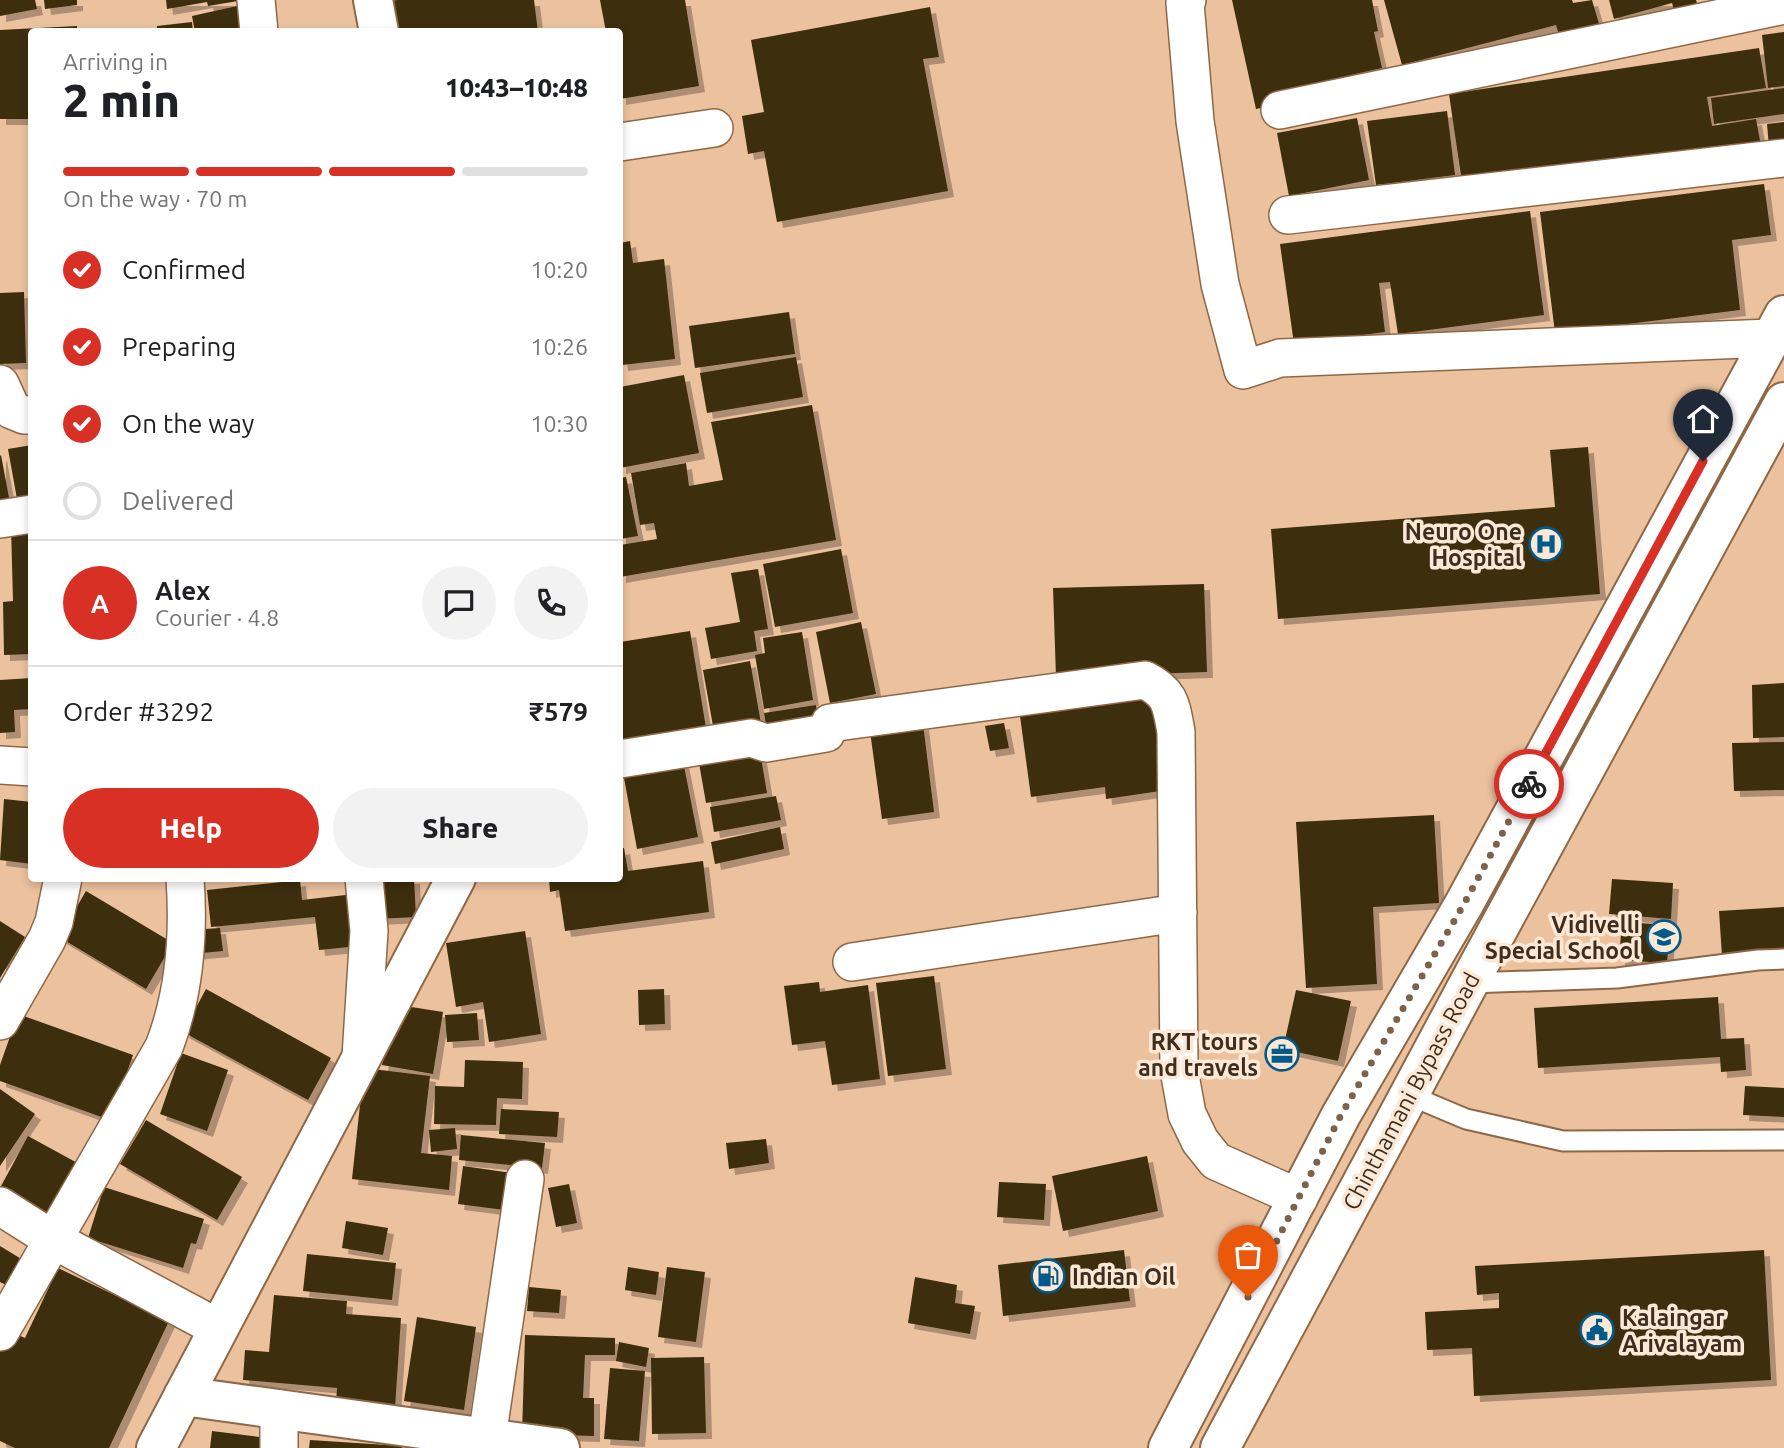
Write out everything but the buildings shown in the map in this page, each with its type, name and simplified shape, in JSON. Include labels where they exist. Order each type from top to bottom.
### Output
[{"type":"main road","points":[[373,0],[378,28]]},
{"type":"main road","name":"Chinthamani Bypass Road","points":[[1168,1448],[1341,1115],[1464,904],[1777,326]]},
{"type":"main road","name":"Chinthamani Bypass Road","points":[[1232,1444],[1409,1095],[1784,402]]},
{"type":"main road","points":[[156,1448],[454,882]]},
{"type":"main road","points":[[183,1396],[552,1447]]},
{"type":"street","points":[[256,0],[259,28]]},
{"type":"street","points":[[1187,0],[1185,3],[1195,121],[1220,284],[1243,370],[1280,358],[1777,326]]},
{"type":"street","points":[[1280,110],[1784,5]]},
{"type":"street","points":[[623,142],[715,128]]},
{"type":"street","points":[[1289,215],[1784,158]]},
{"type":"street","points":[[0,384],[12,410],[28,415]]},
{"type":"street","points":[[0,519],[28,515]]},
{"type":"street","points":[[623,759],[751,738],[766,743],[826,733],[830,723],[1144,680],[1159,688],[1170,700],[1176,732],[1179,1070],[1187,1114],[1200,1141],[1216,1161],[1299,1198]]},
{"type":"street","points":[[0,765],[28,767]]},
{"type":"street","points":[[0,1021],[47,939],[54,922],[62,882]]},
{"type":"street","points":[[0,1332],[164,1047],[174,1022],[188,917],[186,882]]},
{"type":"street","points":[[361,1057],[369,931],[364,882]]},
{"type":"street","points":[[852,962],[1178,913]]},
{"type":"street","points":[[487,1437],[525,1179]]},
{"type":"street","points":[[0,1206],[52,1239],[218,1328]]},
{"type":"street","points":[[279,1409],[279,1448]]},
{"type":"lane","points":[[1469,983],[1617,978],[1784,959]]},
{"type":"lane","points":[[1409,1095],[1466,1119],[1563,1141],[1784,1140]]},
{"type":"way so far","points":[[1248,1297],[1341,1115],[1464,904],[1529,784]]},
{"type":"place","name":"Neuro One Hospital","points":[[1546,544]]},
{"type":"place","name":"Vidivelli Special School","points":[[1664,937]]},
{"type":"place","name":"RKT tours and travels","points":[[1282,1054]]},
{"type":"place","name":"Indian Oil","points":[[1048,1276]]},
{"type":"place","name":"Kalaingar Arivalayam","points":[[1597,1330]]},
{"type":"route","points":[[1529,784],[1703,461]]}]
